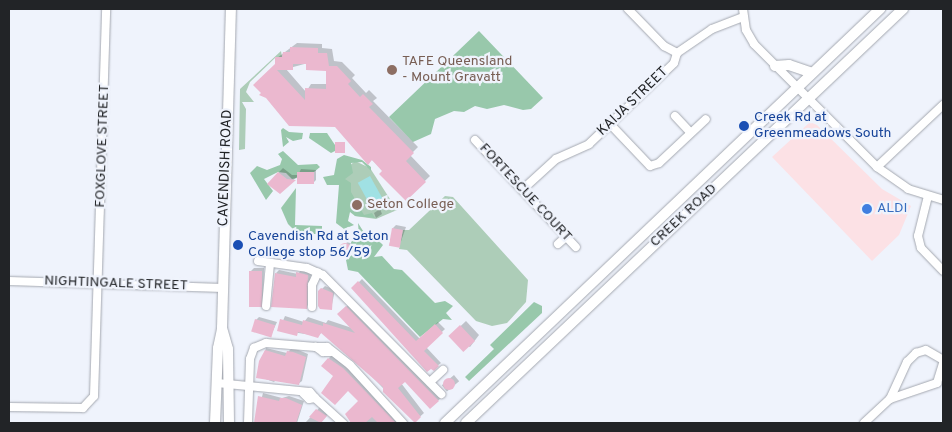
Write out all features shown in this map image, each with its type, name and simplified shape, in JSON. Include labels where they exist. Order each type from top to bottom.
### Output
[{"type":"main road","name":"CAVENDISH ROAD","points":[[215,423],[218,348],[222,328],[230,9]]},
{"type":"main road","name":"CREEK ROAD","points":[[445,423],[880,9]]},
{"type":"main road","name":"CREEK ROAD","points":[[466,423],[903,9]]},
{"type":"main road","points":[[775,66],[789,65],[812,74]]},
{"type":"main road","name":"CAVENDISH ROAD","points":[[222,328],[228,348],[230,384],[229,423]]},
{"type":"street","name":"FOXGLOVE STREET","points":[[9,406],[83,408],[91,402],[96,386],[106,9]]},
{"type":"street","points":[[628,9],[664,46],[677,53]]},
{"type":"street","points":[[743,13],[750,37],[775,66],[877,167],[908,189],[943,200]]},
{"type":"street","name":"KAIJA STREET","points":[[522,190],[556,159],[583,149],[674,63],[677,53],[712,29],[743,13]]},
{"type":"street","points":[[877,167],[943,104]]},
{"type":"street","points":[[675,116],[691,132]]},
{"type":"street","points":[[610,124],[650,166],[659,163],[706,118]]},
{"type":"street","name":"FORTESCUE COURT","points":[[474,140],[576,246]]},
{"type":"street","points":[[928,196],[918,236],[922,248],[943,271]]},
{"type":"street","points":[[558,244],[566,236]]},
{"type":"street","points":[[258,262],[318,272],[336,285],[441,394]]},
{"type":"street","points":[[266,306],[270,264]]},
{"type":"street","points":[[312,307],[312,285],[318,272]]},
{"type":"street","name":"NIGHTINGALE STREET","points":[[9,281],[223,288]]},
{"type":"street","points":[[248,423],[250,352],[256,346],[266,343],[316,347],[323,352],[331,352],[350,365],[403,423]]},
{"type":"street","points":[[864,423],[890,399],[907,362],[916,353],[926,350],[943,362],[940,382],[890,399]]},
{"type":"street","points":[[430,382],[443,370]]},
{"type":"street","points":[[216,383],[303,394],[310,392],[343,423]]},
{"type":"shaded area","points":[[810,122],[817,125],[882,189],[911,206],[899,235],[872,261],[772,157]]},
{"type":"green space","points":[[479,31],[543,98],[531,109],[523,110],[504,105],[487,109],[475,106],[464,112],[454,111],[435,119],[431,134],[413,142],[389,117]]},
{"type":"green space","points":[[281,51],[282,57],[275,58],[250,82],[246,92],[254,102],[242,102],[246,109],[245,149],[239,150],[240,89]]},
{"type":"green space","points":[[283,128],[289,132],[303,133],[302,139],[293,141],[286,137],[289,142],[283,147],[281,130]]},
{"type":"green space","points":[[310,133],[327,133],[335,145],[335,151],[331,153],[309,138]]},
{"type":"green space","points":[[283,151],[298,165],[317,164],[320,167],[314,172],[297,172],[297,178],[292,179],[286,173],[278,172],[264,179],[273,191],[266,200],[250,173],[257,166],[267,170],[280,165],[282,159],[278,154]]},
{"type":"green space","points":[[344,155],[362,160],[371,167],[371,171],[362,162],[351,163],[353,173],[345,179],[351,183],[351,192],[364,215],[372,213],[375,218],[355,216],[350,212],[348,221],[354,225],[344,229],[336,223],[339,185],[327,185],[323,177],[334,175],[337,159]]},
{"type":"green space","points":[[355,161],[370,168],[397,210],[376,219],[355,216],[339,175]]},
{"type":"green space","points":[[296,188],[295,225],[322,226],[322,234],[298,234],[288,224],[281,208]]},
{"type":"green space","points":[[445,196],[453,197],[528,280],[526,302],[507,323],[492,326],[476,321],[407,250],[399,249],[403,230],[409,230]]},
{"type":"green space","points":[[358,223],[365,234],[372,234],[383,245],[374,257],[382,256],[394,269],[402,270],[435,303],[445,301],[453,306],[446,313],[452,320],[443,319],[420,337],[358,272],[348,270],[346,260],[353,254],[351,242],[359,236]]},
{"type":"green space","points":[[534,302],[542,306],[542,313],[469,381],[465,377],[494,349],[490,345]]},
{"type":"water","points":[[370,176],[385,203],[373,210],[358,183]]},
{"type":"building","points":[[290,47],[318,48],[318,53],[327,53],[329,66],[337,66],[351,81],[348,84],[360,97],[363,94],[373,104],[369,107],[414,153],[406,161],[426,182],[406,201],[379,174],[382,171],[372,160],[368,165],[335,127],[289,126],[266,98],[259,95],[261,93],[253,85],[275,64],[275,57],[282,57],[283,52],[290,52]],"holes":[[[293,64],[306,64],[306,70],[326,71],[326,89],[305,88],[305,100],[277,70],[293,70]]]},
{"type":"building","points":[[335,142],[345,142],[345,153],[335,153]]},
{"type":"building","points":[[278,172],[287,179],[296,180],[280,194],[267,184]]},
{"type":"building","points":[[297,172],[314,172],[314,184],[297,184]]},
{"type":"building","points":[[392,228],[403,230],[400,248],[389,246]]},
{"type":"building","points":[[345,243],[351,249],[345,255],[339,249]]},
{"type":"building","points":[[249,271],[262,271],[262,307],[249,307]]},
{"type":"building","points":[[296,272],[308,275],[307,309],[271,307],[275,273],[296,277]]},
{"type":"building","points":[[358,281],[416,341],[435,324],[443,333],[424,351],[439,366],[434,371],[431,369],[427,372],[351,288]]},
{"type":"building","points":[[321,288],[333,293],[332,310],[320,309],[318,306],[318,291]]},
{"type":"building","points":[[346,306],[439,401],[430,409],[405,382],[398,388],[421,417],[415,423],[383,392],[383,387],[321,333],[318,338],[298,332],[297,336],[277,331],[280,319],[302,325],[303,320],[323,326],[323,323],[355,333],[337,314]]},
{"type":"building","points":[[255,319],[275,325],[271,338],[251,331]]},
{"type":"building","points":[[460,325],[475,341],[463,352],[448,336]]},
{"type":"building","points":[[265,350],[285,356],[287,351],[293,352],[306,357],[299,385],[256,378],[259,361]]},
{"type":"building","points":[[328,358],[343,368],[396,423],[378,423],[372,417],[365,423],[351,423],[345,414],[358,401],[348,391],[335,405],[321,393],[333,376],[321,366]]},
{"type":"building","points":[[447,378],[451,378],[455,384],[451,390],[447,390],[443,386],[443,382]]},
{"type":"building","points":[[258,396],[279,401],[280,398],[286,398],[302,405],[296,423],[254,423]]},
{"type":"building","points":[[316,409],[327,416],[321,423],[309,417]]},
{"type":"place","name":"TAFE Queensland - Mount Gravatt","points":[[392,70]]},
{"type":"place","name":"Creek Rd at Greenmeadows South","points":[[744,126]]},
{"type":"place","name":"Seton College","points":[[357,205]]},
{"type":"place","name":"ALDI","points":[[867,209]]},
{"type":"place","name":"Cavendish Rd at Seton College stop 56/59","points":[[238,245]]}]
